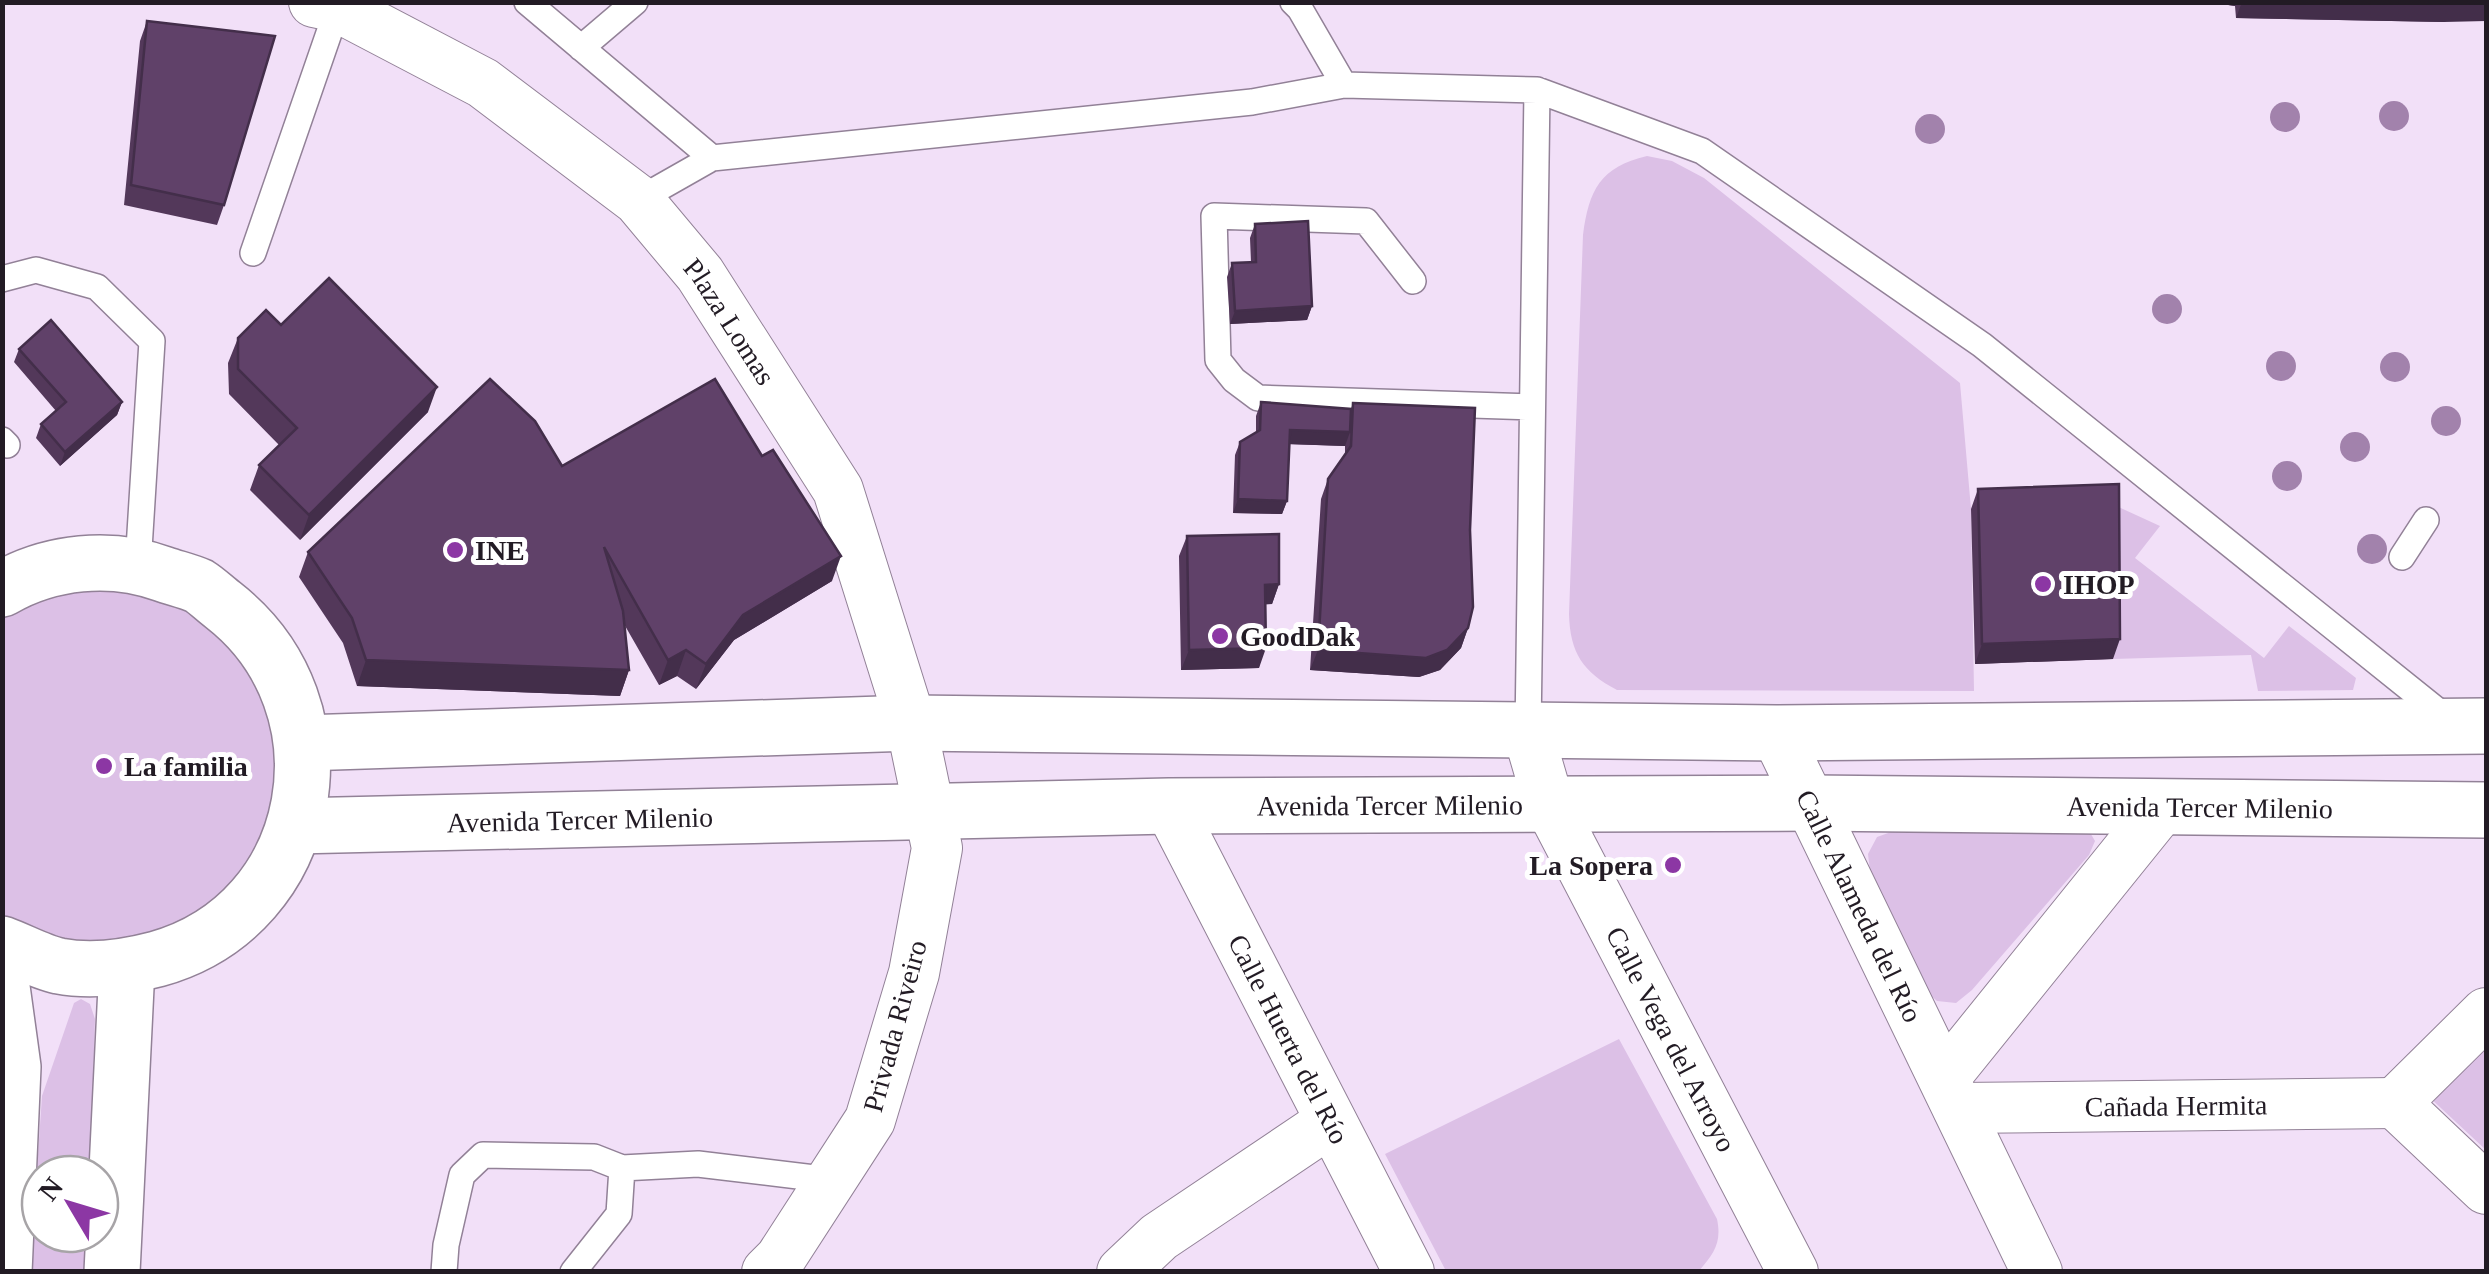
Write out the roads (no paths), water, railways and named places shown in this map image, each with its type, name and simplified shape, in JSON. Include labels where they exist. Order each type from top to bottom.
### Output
[{"type":"street","name":"Plaza Lomas","points":[[326,5],[483,83],[638,200],[700,274],[838,490],[911,723],[929,812]]},
{"type":"street","points":[[2,541],[73,563],[138,564],[199,586],[250,626],[286,680],[303,743],[303,785],[294,826],[269,878],[231,922],[182,952],[127,968],[59,966],[2,944]]},
{"type":"street","points":[[2,589],[21,578],[73,563]]},
{"type":"street","points":[[303,743],[911,723],[1776,733],[2472,726]]},
{"type":"street","name":"Calle Vega del Arroyo","points":[[1528,732],[1549,804],[1787,1268]]},
{"type":"street","name":"Calle Alameda del Río","points":[[1776,733],[2037,1272]]},
{"type":"street","name":"Avenida Tercer Milenio","points":[[294,826],[1169,806],[1810,803],[2486,810]]},
{"type":"street","name":"Calle Huerta del Río","points":[[1169,806],[1409,1272]]},
{"type":"street","points":[[1951,1093],[2160,809]]},
{"type":"street","name":"Privada Riveiro","points":[[767,1272],[870,1120],[914,972],[937,848],[929,812]]},
{"type":"street","points":[[112,1272],[127,968]]},
{"type":"street","points":[[2,988],[13,1067],[4,1272]]},
{"type":"street","points":[[2486,1013],[2395,1104],[2486,1189]]},
{"type":"street","name":"Cañada Hermita","points":[[1951,1093],[2395,1104]]},
{"type":"street","points":[[1122,1272],[1167,1254],[1330,1122]]},
{"type":"lane","points":[[527,2],[712,158]]},
{"type":"lane","points":[[581,48],[635,2]]},
{"type":"lane","points":[[1292,2],[1300,8],[1344,85]]},
{"type":"lane","points":[[253,254],[326,5]]},
{"type":"lane","points":[[638,200],[712,158],[1252,102],[1344,85],[1537,90],[1702,151],[1982,345],[2472,726]]},
{"type":"lane","points":[[1528,732],[1537,90]]},
{"type":"lane","points":[[1412,282],[1366,221],[1214,216],[1218,360],[1234,380],[1258,398],[1531,407]]},
{"type":"lane","points":[[2,279],[36,270],[98,287],[152,341],[138,564]]},
{"type":"lane","points":[[2402,557],[2426,520]]},
{"type":"lane","points":[[444,1272],[446,1244],[462,1175],[483,1156],[594,1156],[622,1168],[698,1164],[831,1180]]},
{"type":"lane","points":[[573,1272],[619,1214],[622,1168]]},
{"type":"place","name":"INE","points":[[455,550]]},
{"type":"place","name":"IHOP","points":[[2043,584]]},
{"type":"place","name":"GoodDak","points":[[1220,636]]},
{"type":"place","name":"La familia","points":[[104,766]]},
{"type":"place","name":"La Sopera","points":[[1673,865]]}]
